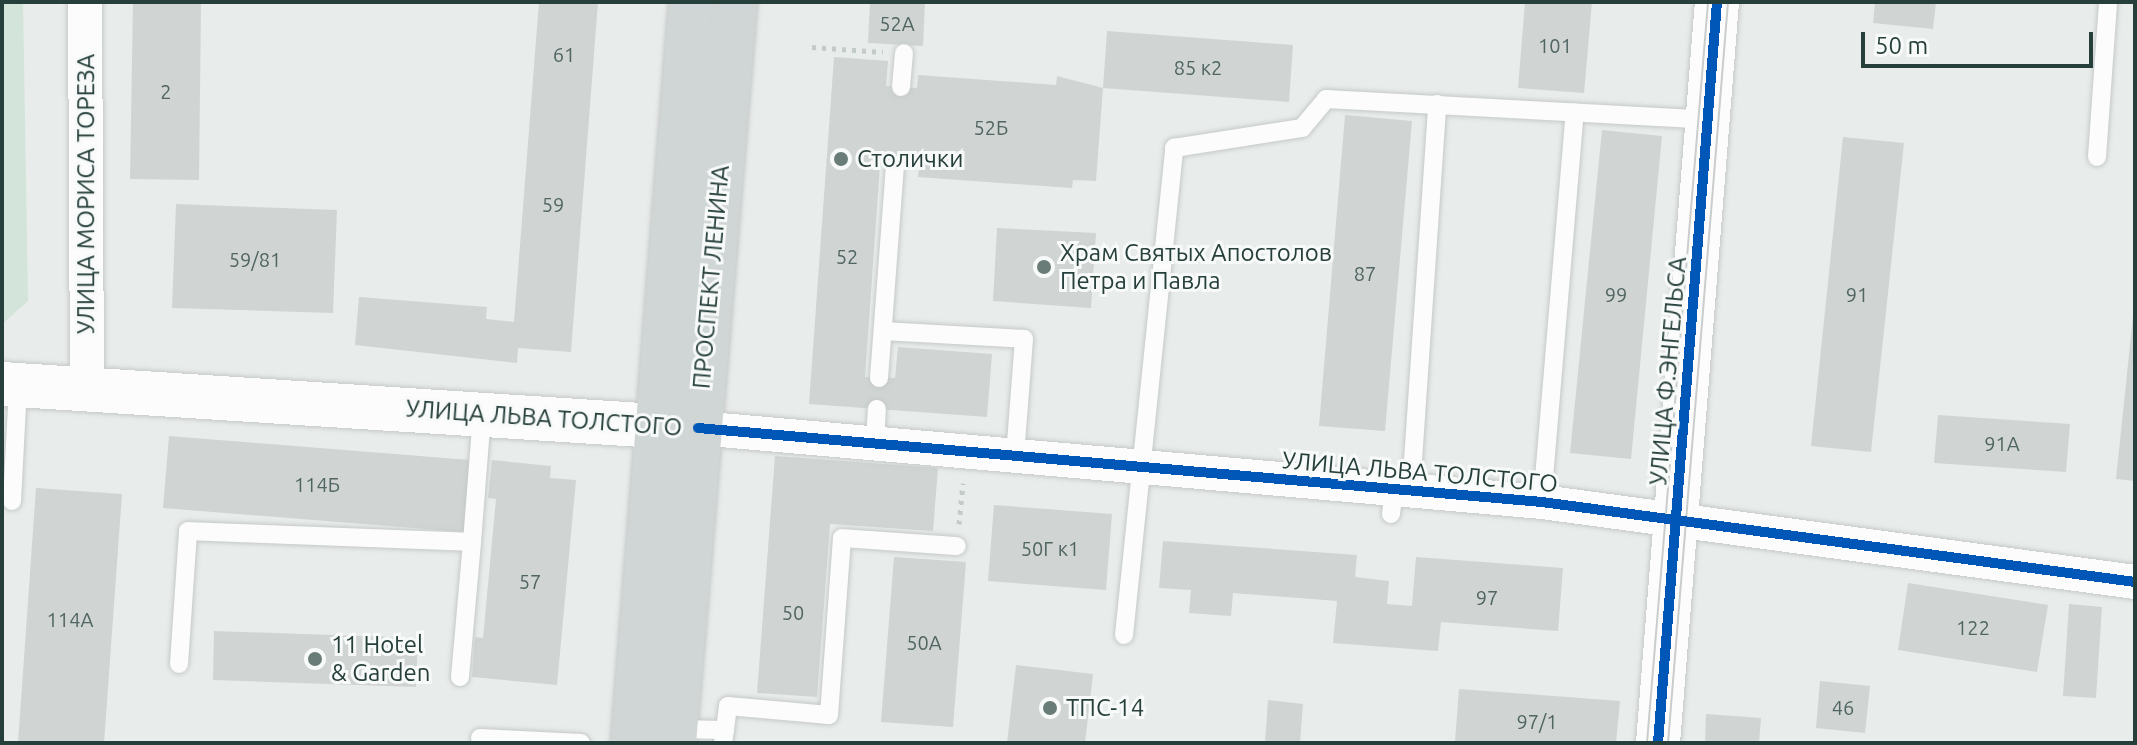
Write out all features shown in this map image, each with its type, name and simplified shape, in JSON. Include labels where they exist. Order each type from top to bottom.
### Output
[{"type":"main road","name":"ПРОСПЕКТ ЛЕНИНА","points":[[674,736],[677,427],[691,2]]},
{"type":"main road","name":"ПРОСПЕКТ ЛЕНИНА","points":[[633,743],[735,2]]},
{"type":"street","name":"УЛИЦА МОРИСА ТОРЕЗА","points":[[85,2],[87,387]]},
{"type":"street","name":"УЛИЦА Ф.ЭНГЕЛЬСА","points":[[1658,743],[1717,2]]},
{"type":"street","name":"УЛИЦА ЛЬВА ТОЛСТОГО","points":[[10,385],[87,387],[677,427],[1143,467],[1399,498],[1542,502],[2135,582]]},
{"type":"lane","points":[[2097,157],[2108,2]]},
{"type":"lane","points":[[901,87],[904,53]]},
{"type":"lane","points":[[1124,635],[1174,148],[1302,128],[1326,99],[1708,120]]},
{"type":"lane","points":[[1399,498],[1437,104]]},
{"type":"lane","points":[[1542,502],[1575,112]]},
{"type":"lane","points":[[879,378],[895,167]]},
{"type":"lane","points":[[883,331],[1024,339],[1015,456]]},
{"type":"lane","points":[[10,385],[12,501]]},
{"type":"lane","points":[[875,444],[877,409]]},
{"type":"lane","points":[[460,677],[482,414]]},
{"type":"lane","points":[[179,664],[188,531],[472,542]]},
{"type":"lane","points":[[674,736],[724,737],[728,706],[829,715],[842,538],[957,546]]},
{"type":"lane","points":[[480,738],[581,743]]},
{"type":"path","points":[[812,47],[904,53]]},
{"type":"path","points":[[957,546],[964,476]]},
{"type":"green space","points":[[2,2],[23,2],[28,301],[2,324]]},
{"type":"building","points":[[133,2],[201,2],[199,180],[130,179]]},
{"type":"building","points":[[539,2],[598,2],[571,352],[518,348],[517,363],[355,345],[359,297],[487,307],[486,319],[514,322]]},
{"type":"building","points":[[870,2],[925,2],[923,46],[868,43]]},
{"type":"building","points":[[1525,2],[1592,2],[1584,93],[1518,88]]},
{"type":"building","points":[[1875,2],[1936,2],[1933,29],[1873,23]]},
{"type":"building","points":[[1107,31],[1293,45],[1289,102],[1103,88]]},
{"type":"building","points":[[834,57],[888,61],[886,86],[917,88],[918,75],[1056,85],[1057,76],[1103,88],[1096,181],[1073,180],[1072,188],[918,177],[919,168],[880,165],[865,377],[895,378],[898,347],[992,354],[987,417],[809,404]]},
{"type":"building","points":[[1345,115],[1412,121],[1385,431],[1319,426]]},
{"type":"building","points":[[1602,130],[1662,136],[1631,459],[1570,453]]},
{"type":"building","points":[[1843,137],[1904,143],[1871,452],[1811,446]]},
{"type":"building","points":[[176,204],[337,210],[333,313],[172,308]]},
{"type":"building","name":"Храм Святых Апостолов Петра и Павла","points":[[997,228],[1096,233],[1091,308],[993,301]]},
{"type":"building","points":[[2135,316],[2135,481],[2116,479]]},
{"type":"building","points":[[1938,415],[2070,424],[2066,472],[1934,463]]},
{"type":"building","points":[[169,436],[470,460],[464,532],[163,508]]},
{"type":"building","points":[[775,456],[938,468],[933,531],[830,524],[817,697],[757,693]]},
{"type":"building","points":[[492,460],[551,466],[550,478],[576,480],[557,685],[472,677],[475,637],[483,638],[496,499],[488,498]]},
{"type":"building","points":[[36,488],[122,494],[104,743],[18,743]]},
{"type":"building","points":[[994,505],[1112,514],[1106,590],[988,581]]},
{"type":"building","points":[[1163,541],[1357,555],[1355,577],[1389,581],[1387,604],[1412,606],[1416,557],[1563,568],[1558,631],[1441,622],[1438,651],[1333,643],[1337,601],[1233,593],[1231,616],[1189,613],[1191,590],[1159,588]]},
{"type":"building","points":[[894,557],[966,562],[953,727],[881,722]]},
{"type":"building","points":[[1908,583],[2048,605],[2037,672],[1898,650]]},
{"type":"building","points":[[2069,604],[2102,607],[2096,698],[2063,696]]},
{"type":"building","name":"11 Hotel & Garden","points":[[214,631],[418,638],[416,687],[213,680]]},
{"type":"building","name":"ТПС-14","points":[[1016,665],[1093,674],[1085,743],[1007,743]]},
{"type":"building","points":[[1820,681],[1870,686],[1865,733],[1816,728]]},
{"type":"building","points":[[1459,689],[1620,701],[1616,743],[1455,742]]},
{"type":"building","points":[[1268,700],[1303,704],[1300,743],[1265,743]]},
{"type":"building","points":[[1706,714],[1761,718],[1759,743],[1705,742]]},
{"type":"tram line","points":[[1647,743],[1708,2]]},
{"type":"tram line","points":[[1668,743],[1728,2]]},
{"type":"cycle path","points":[[1658,743],[1717,2]]},
{"type":"cycle path","points":[[698,428],[1542,502],[2135,582]]},
{"type":"place","name":"Столички","points":[[841,159]]},
{"type":"place","name":"Храм Святых Апостолов Петра и Павла","points":[[1044,267]]},
{"type":"place","name":"11 Hotel & Garden","points":[[315,659]]},
{"type":"place","name":"ТПС-14","points":[[1050,708]]}]
